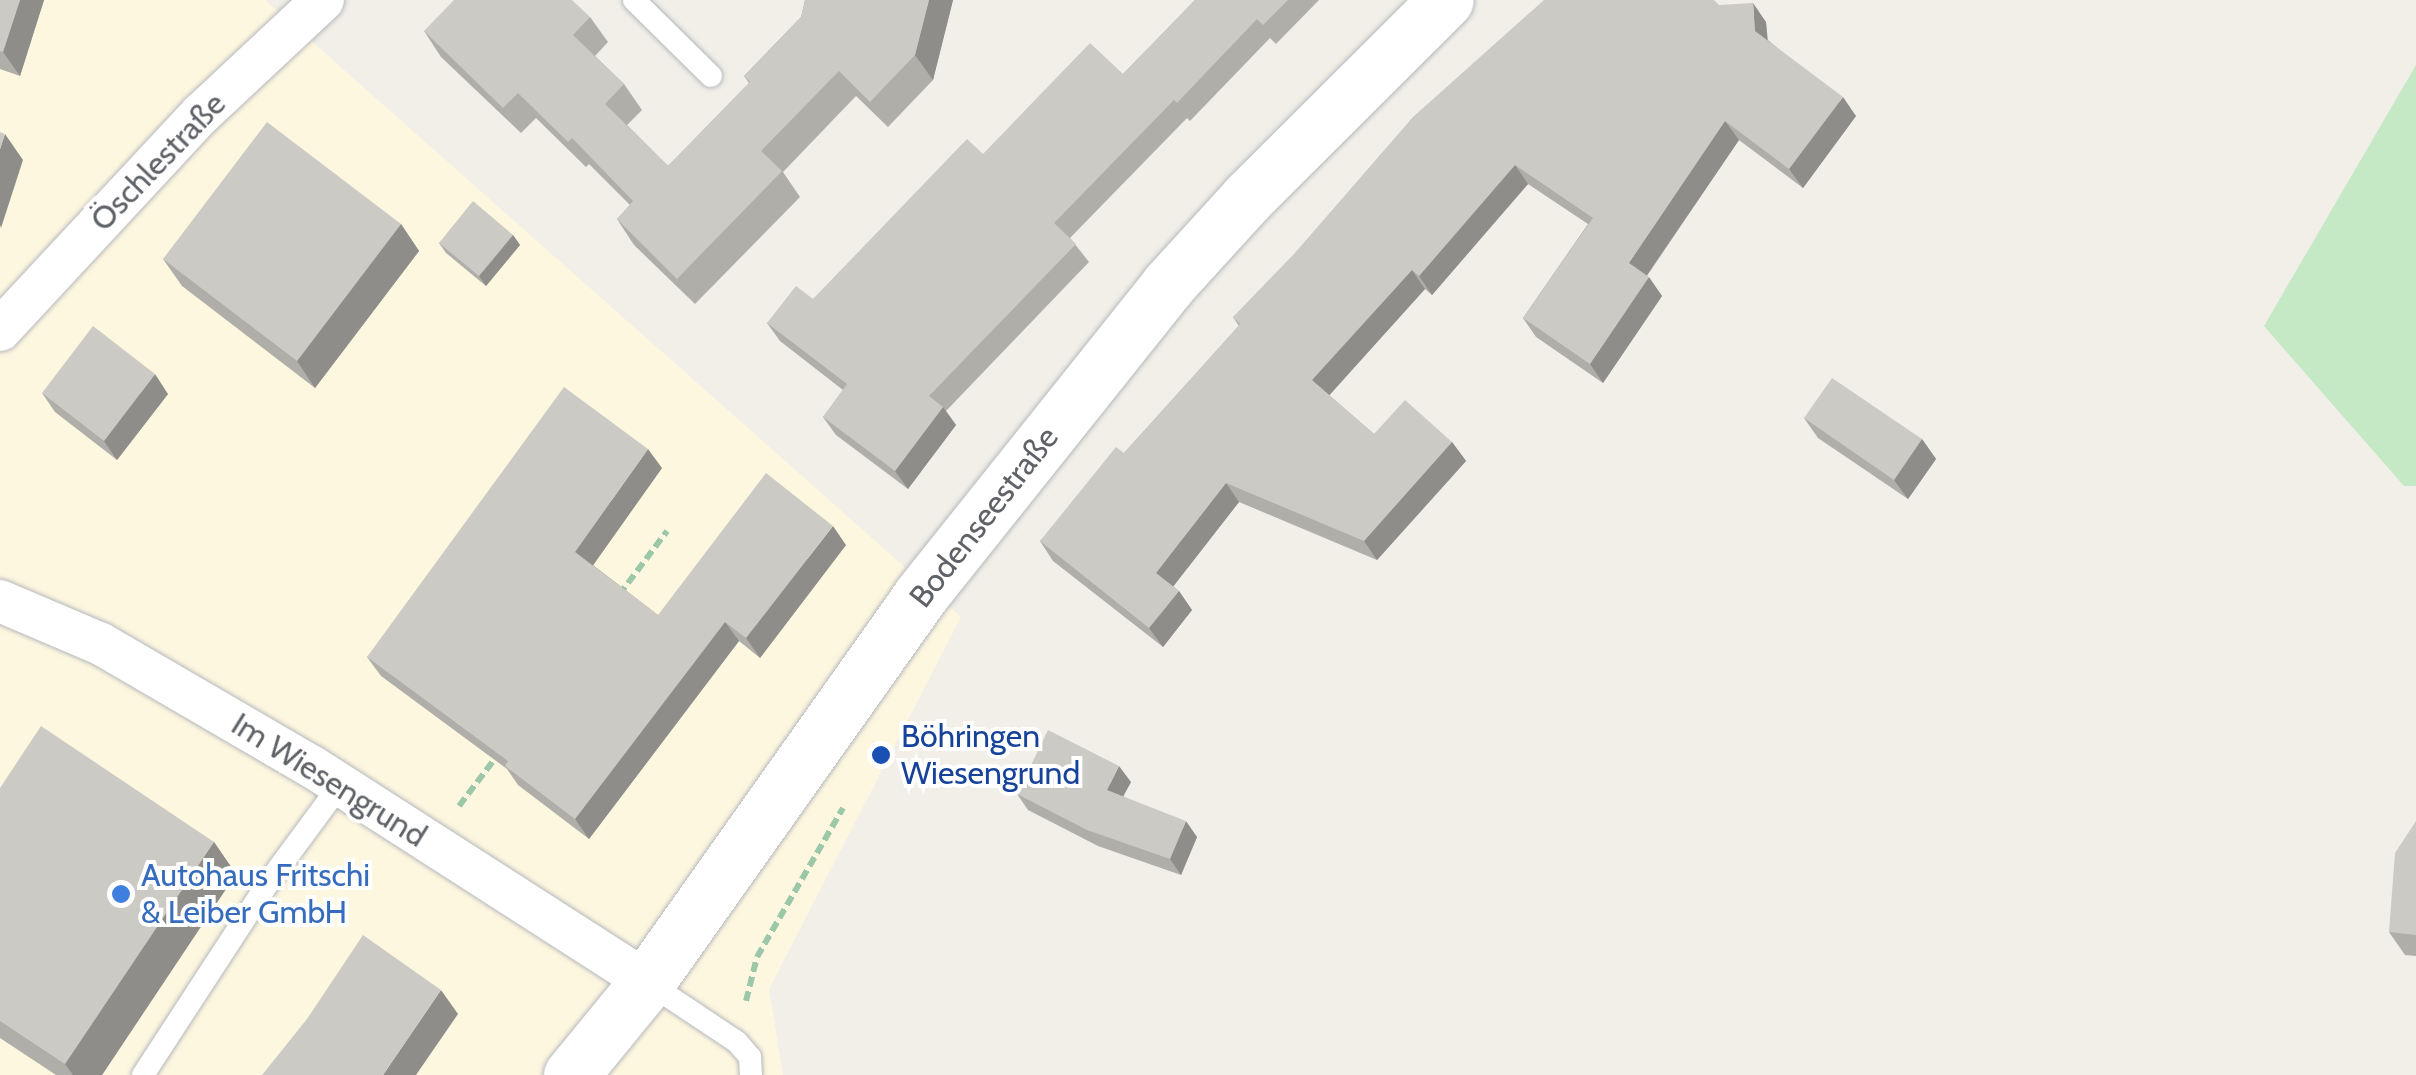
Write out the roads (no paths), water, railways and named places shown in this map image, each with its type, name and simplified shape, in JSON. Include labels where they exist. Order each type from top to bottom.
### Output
[{"type":"street","name":"Öschlestraße","points":[[0,330],[201,114],[323,0]]},
{"type":"street","name":"Bodenseestraße","points":[[571,1075],[647,982],[920,596],[1168,285],[1248,196],[1446,0]]},
{"type":"street","name":"Im Wiesengrund","points":[[0,601],[101,644],[340,785],[647,982]]},
{"type":"lane","points":[[634,0],[711,76]]},
{"type":"lane","points":[[143,1075],[270,880],[340,785]]},
{"type":"lane","points":[[647,982],[737,1042],[750,1057],[752,1075]]},
{"type":"place","name":"Böhringen Wiesengrund","points":[[881,755]]},
{"type":"place","name":"Autohaus Fritschi & Leiber GmbH","points":[[121,894]]}]
